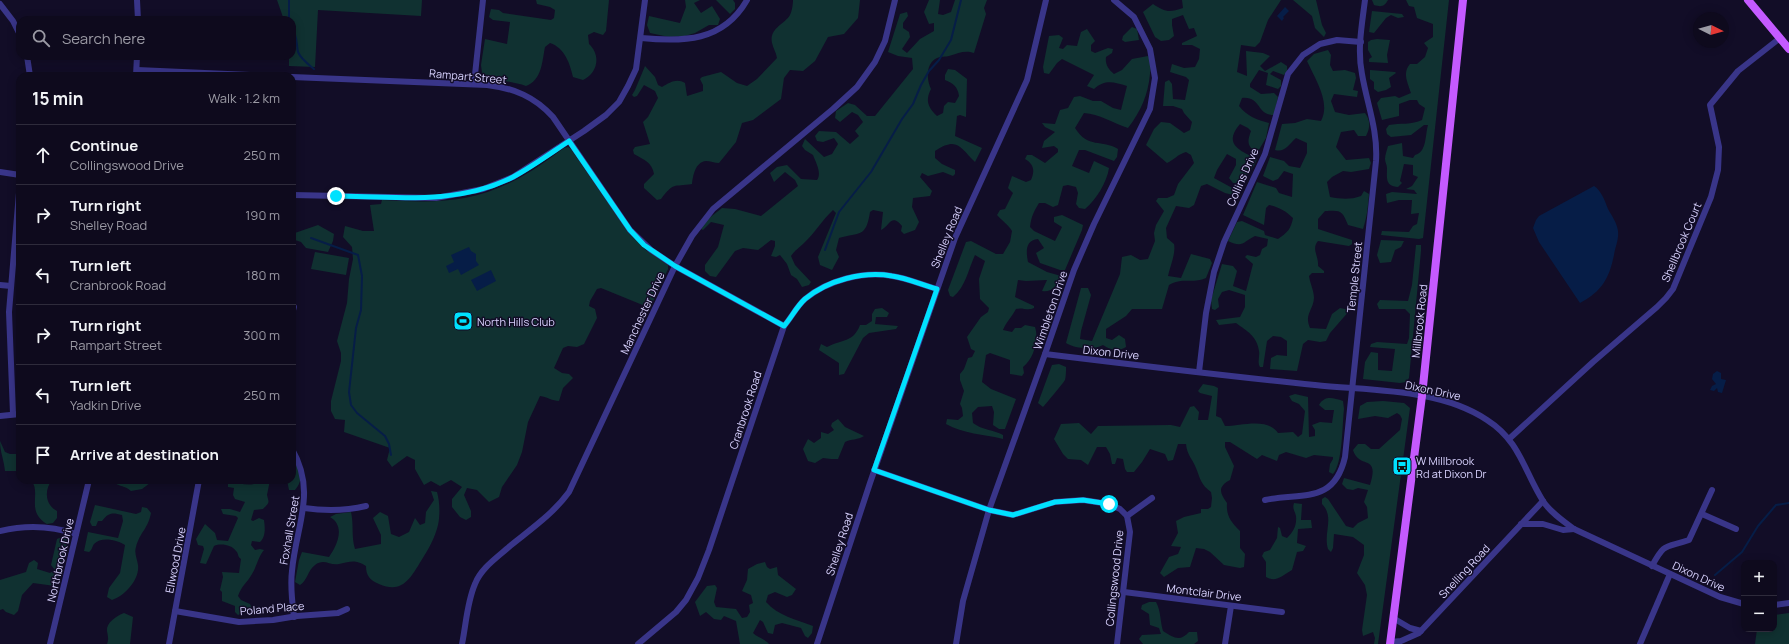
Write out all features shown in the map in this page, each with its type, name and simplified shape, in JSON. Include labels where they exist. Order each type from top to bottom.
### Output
[{"type":"main road","name":"Millbrook Road","points":[[1390,643],[1422,396],[1462,0]]},
{"type":"main road","points":[[1748,0],[1789,49]]},
{"type":"street","points":[[136,0],[138,16]]},
{"type":"street","points":[[474,84],[483,0]]},
{"type":"street","points":[[296,195],[436,198],[483,189],[513,177],[606,115],[619,102],[634,74],[641,38],[645,0]]},
{"type":"street","points":[[641,38],[679,41],[702,36],[718,29],[730,20],[747,0]]},
{"type":"street","name":"Manchester Drive","points":[[462,644],[475,584],[482,572],[559,505],[569,492],[675,266],[692,236],[713,209],[833,110],[857,87],[875,62],[885,41],[895,0]]},
{"type":"street","name":"Shelley Road","points":[[817,644],[874,470],[955,238],[1027,80],[1046,0]]},
{"type":"street","name":"Wimbleton Drive","points":[[956,644],[963,601],[989,510],[1082,249],[1149,111],[1152,99],[1155,78],[1150,49],[1134,17],[1114,0]]},
{"type":"street","name":"Temple Street","points":[[1265,500],[1281,496],[1314,495],[1334,482],[1340,473],[1345,457],[1377,152],[1373,120],[1361,72],[1361,42],[1365,0]]},
{"type":"street","points":[[0,4],[16,27]]},
{"type":"street","name":"Shellbrook Court","points":[[1509,439],[1587,367],[1657,307],[1673,289],[1711,197],[1718,170],[1719,147],[1710,105],[1738,71],[1780,38]]},
{"type":"street","name":"Collins Drive","points":[[1200,372],[1206,313],[1214,272],[1224,242],[1265,154],[1285,81],[1303,55],[1320,44],[1337,40],[1361,42]]},
{"type":"street","points":[[28,60],[29,72]]},
{"type":"street","points":[[136,72],[137,60]]},
{"type":"street","name":"Rampart Street","points":[[296,77],[500,86],[514,90],[531,98],[548,111],[630,230],[651,250],[675,266],[784,326]]},
{"type":"street","points":[[0,172],[16,174]]},
{"type":"street","points":[[16,228],[9,333],[16,404]]},
{"type":"street","name":"Cranbrook Road","points":[[638,644],[676,612],[693,588],[709,550],[784,326],[804,300],[838,281],[877,274],[893,276],[937,289]]},
{"type":"street","points":[[0,285],[11,286]]},
{"type":"street","name":"Dixon Drive","points":[[1045,354],[1422,396],[1453,403],[1472,410],[1495,425],[1509,439],[1524,462],[1543,501],[1554,514],[1574,529],[1720,597],[1741,603]]},
{"type":"street","points":[[0,416],[16,414]]},
{"type":"street","name":"Foxhall Street","points":[[294,617],[291,590],[292,571],[296,541],[304,508],[305,491],[304,478],[296,459]]},
{"type":"street","name":"Collingswood Drive","points":[[874,470],[989,510],[1013,515],[1055,502],[1083,500],[1109,504],[1120,509],[1126,516],[1130,532],[1117,644]]},
{"type":"street","name":"Northbrook Drive","points":[[50,644],[88,484]]},
{"type":"street","name":"Ellwood Drive","points":[[168,644],[199,484]]},
{"type":"street","points":[[1652,566],[1664,547],[1689,540],[1712,490]]},
{"type":"street","points":[[1126,516],[1152,498]]},
{"type":"street","name":"Snelling Road","points":[[1390,643],[1401,641],[1421,631],[1543,501]]},
{"type":"street","points":[[304,508],[341,510],[366,506]]},
{"type":"street","points":[[1702,514],[1736,529]]},
{"type":"street","points":[[1521,524],[1543,524],[1563,530],[1574,529]]},
{"type":"street","points":[[0,531],[36,527],[76,534]]},
{"type":"street","points":[[1640,644],[1670,574]]},
{"type":"street","name":"Montclair Drive","points":[[1124,592],[1282,612]]},
{"type":"street","points":[[1777,605],[1789,603]]},
{"type":"street","points":[[1225,644],[1230,606]]},
{"type":"street","name":"Poland Place","points":[[175,611],[239,622],[338,613],[347,609]]},
{"type":"street","points":[[1393,618],[1410,628],[1421,631]]},
{"type":"green space","points":[[277,0],[422,0],[421,16],[318,10],[315,67],[289,66],[289,60],[296,60],[296,16],[283,16]]},
{"type":"green space","points":[[536,0],[609,0],[606,31],[603,35],[594,32],[588,35],[589,44],[595,53],[596,64],[592,73],[588,77],[583,80],[573,77],[566,57],[560,49],[550,43],[545,47],[542,64],[538,75],[526,86],[492,78],[482,73],[481,65],[485,39],[507,44],[510,22],[493,20],[489,17],[491,9],[499,10],[503,13],[551,20],[554,18],[555,10],[550,7],[537,4]]},
{"type":"green space","points":[[685,0],[700,0],[694,3],[701,13],[712,6],[720,19],[718,25],[709,25],[695,33],[685,36],[669,37],[650,33],[647,25],[649,16],[680,23],[686,7]]},
{"type":"green space","points":[[716,0],[733,0],[735,3],[735,9],[730,14]]},
{"type":"green space","points":[[793,0],[860,0],[858,18],[844,34],[828,37],[815,61],[803,71],[790,70],[784,78],[781,99],[753,120],[742,123],[736,142],[719,163],[708,161],[702,162],[695,170],[692,184],[674,186],[661,199],[657,200],[644,188],[644,184],[654,174],[653,170],[647,162],[634,154],[633,150],[635,147],[650,144],[643,122],[648,117],[658,98],[655,91],[644,85],[637,96],[634,97],[632,95],[645,66],[655,77],[658,85],[662,87],[676,81],[685,83],[687,96],[703,91],[703,85],[700,79],[702,77],[721,72],[737,83],[747,86],[757,79],[777,58],[772,43],[773,34],[790,15]]},
{"type":"green space","points":[[929,0],[940,0],[938,14],[943,15],[951,12],[955,0],[987,0],[984,8],[986,14],[974,53],[965,52],[937,58],[933,60],[928,72],[928,81],[931,89],[928,97],[928,104],[937,116],[943,113],[944,106],[948,102],[955,103],[959,96],[958,90],[955,86],[945,80],[945,75],[948,69],[955,70],[967,79],[966,117],[960,115],[957,116],[955,136],[982,148],[975,162],[962,148],[954,144],[949,144],[935,151],[935,158],[942,164],[955,170],[955,174],[953,176],[943,172],[928,176],[922,173],[920,177],[932,191],[930,196],[913,198],[912,207],[919,222],[915,230],[904,234],[901,231],[902,226],[893,220],[881,230],[883,212],[873,210],[870,212],[864,230],[857,234],[839,238],[836,250],[839,257],[832,270],[820,265],[818,257],[836,213],[833,210],[791,256],[795,265],[811,282],[809,285],[802,287],[797,279],[791,275],[787,264],[780,255],[776,257],[771,256],[775,246],[775,241],[771,240],[758,250],[743,248],[735,251],[716,277],[710,276],[705,271],[705,265],[718,247],[724,225],[711,222],[703,230],[701,229],[708,219],[722,208],[735,209],[761,216],[798,186],[795,180],[785,172],[774,182],[770,173],[777,167],[787,165],[801,179],[817,180],[819,171],[813,155],[802,146],[805,139],[824,157],[832,154],[838,144],[834,138],[823,142],[817,141],[815,136],[819,131],[836,132],[850,144],[859,136],[855,131],[863,122],[858,115],[852,112],[840,122],[835,118],[836,111],[848,103],[855,105],[867,116],[875,116],[913,69],[912,58],[898,56],[888,52],[900,14],[907,12],[908,16],[903,23],[903,28],[909,32],[910,37],[902,49],[907,53],[920,39],[934,31],[934,23],[929,24],[924,12]]},
{"type":"green space","points":[[1182,0],[1281,0],[1268,20],[1260,42],[1255,47],[1241,45],[1237,72],[1247,76],[1246,51],[1263,53],[1270,56],[1260,66],[1265,71],[1281,62],[1287,66],[1287,71],[1284,75],[1273,71],[1270,74],[1281,80],[1281,86],[1278,89],[1266,85],[1268,73],[1259,70],[1250,84],[1250,87],[1261,94],[1274,93],[1278,97],[1274,115],[1261,110],[1253,100],[1242,98],[1239,106],[1245,112],[1252,117],[1269,123],[1266,138],[1257,153],[1249,144],[1251,131],[1248,128],[1240,124],[1235,131],[1233,141],[1235,146],[1244,153],[1257,159],[1254,166],[1241,183],[1233,183],[1229,178],[1236,165],[1236,159],[1227,154],[1214,178],[1236,190],[1233,195],[1225,193],[1207,184],[1201,186],[1194,205],[1189,208],[1176,206],[1166,228],[1167,238],[1174,244],[1174,256],[1168,276],[1181,278],[1191,254],[1210,259],[1212,263],[1206,278],[1201,280],[1178,281],[1169,285],[1162,309],[1132,309],[1126,316],[1106,329],[1106,338],[1112,340],[1119,335],[1125,339],[1126,347],[1123,349],[1111,349],[1103,345],[1090,348],[1075,347],[1066,343],[1081,288],[1088,288],[1091,295],[1080,339],[1092,341],[1120,274],[1122,257],[1131,255],[1140,260],[1148,259],[1155,241],[1154,233],[1156,225],[1164,211],[1156,201],[1158,198],[1167,198],[1174,195],[1178,184],[1194,163],[1191,155],[1186,152],[1167,163],[1146,145],[1154,129],[1161,122],[1170,123],[1184,133],[1190,130],[1192,122],[1182,109],[1173,106],[1163,106],[1165,82],[1169,80],[1172,84],[1173,99],[1185,100],[1189,80],[1186,77],[1170,72],[1172,64],[1184,68],[1195,67],[1199,59],[1200,49],[1192,45],[1182,45],[1182,43],[1197,36],[1194,28],[1189,29],[1183,15],[1172,19],[1174,36],[1169,40],[1161,41],[1155,37],[1143,12],[1153,4],[1167,11],[1178,10],[1183,8]]},
{"type":"green space","points":[[1293,0],[1316,0],[1322,25],[1326,33],[1324,37],[1315,28],[1312,16]]},
{"type":"green space","points":[[1372,0],[1388,0],[1384,5],[1380,6],[1374,5]]},
{"type":"green space","points":[[1406,0],[1449,0],[1423,238],[1419,239],[1381,235],[1382,231],[1409,232],[1413,226],[1417,224],[1419,213],[1411,214],[1412,200],[1399,200],[1387,203],[1386,194],[1392,192],[1417,194],[1414,190],[1406,189],[1412,186],[1418,177],[1413,175],[1413,165],[1404,164],[1400,181],[1402,183],[1398,187],[1391,185],[1387,178],[1385,157],[1388,146],[1402,143],[1403,156],[1413,158],[1424,147],[1428,125],[1424,125],[1411,135],[1391,137],[1387,134],[1386,129],[1389,125],[1418,122],[1422,120],[1425,108],[1419,104],[1417,100],[1410,100],[1399,104],[1399,116],[1382,120],[1377,103],[1381,98],[1395,96],[1399,98],[1411,93],[1406,78],[1406,71],[1410,64],[1417,64],[1425,57],[1428,48],[1424,43],[1433,37],[1433,24],[1417,18],[1414,7],[1409,6]]},
{"type":"green space","points":[[1372,11],[1402,14],[1404,17],[1398,18],[1391,15],[1386,18],[1374,33],[1369,32]]},
{"type":"green space","points":[[1132,27],[1137,29],[1139,40],[1125,42],[1122,40],[1123,36]]},
{"type":"green space","points":[[1087,29],[1095,41],[1091,45],[1091,51],[1095,53],[1108,48],[1113,49],[1112,53],[1106,57],[1106,62],[1107,66],[1114,74],[1122,70],[1132,59],[1148,56],[1151,67],[1146,96],[1137,115],[1128,128],[1101,117],[1084,113],[1075,128],[1085,139],[1095,143],[1106,144],[1118,149],[1117,157],[1114,161],[1085,150],[1079,150],[1072,166],[1089,173],[1094,161],[1109,168],[1106,179],[1093,201],[1085,209],[1079,208],[1076,204],[1078,193],[1076,187],[1068,185],[1063,186],[1058,205],[1053,207],[1045,203],[1039,203],[1034,211],[1030,227],[1034,231],[1055,241],[1062,227],[1054,222],[1054,217],[1062,215],[1083,225],[1082,230],[1065,270],[1060,270],[1040,263],[1036,253],[1044,248],[1038,239],[1031,242],[1027,247],[1028,262],[1047,272],[1061,276],[1054,287],[1049,291],[1042,291],[1047,280],[1018,280],[1015,297],[1034,306],[1034,308],[1016,309],[1003,330],[1012,332],[1015,328],[1021,328],[1025,325],[1035,327],[1035,348],[1030,359],[1023,367],[1024,373],[1022,376],[1010,374],[1010,360],[990,353],[986,355],[982,382],[991,389],[1016,399],[1005,429],[999,429],[993,425],[994,412],[992,406],[978,407],[972,413],[973,423],[1003,435],[1003,439],[959,430],[946,424],[947,419],[958,420],[963,416],[960,404],[964,391],[960,380],[960,374],[964,369],[968,358],[972,357],[975,351],[971,349],[967,337],[981,317],[988,312],[989,308],[980,299],[979,279],[985,261],[975,255],[961,288],[953,297],[950,296],[948,290],[966,242],[971,241],[996,254],[1003,254],[1010,242],[1012,231],[1009,226],[997,215],[1000,210],[1005,209],[1013,193],[1008,188],[1012,176],[1026,182],[1031,180],[1033,168],[1032,165],[1025,159],[1027,155],[1032,155],[1045,163],[1058,152],[1058,149],[1054,146],[1042,148],[1044,141],[1055,132],[1045,127],[1042,123],[1055,124],[1060,110],[1068,108],[1074,97],[1080,96],[1093,101],[1101,101],[1113,108],[1121,110],[1127,86],[1110,82],[1102,84],[1094,89],[1087,86],[1094,75],[1062,59],[1049,74],[1044,73],[1043,67],[1049,36],[1059,35],[1063,38],[1059,48],[1063,49],[1067,45],[1077,46],[1081,32]]},
{"type":"green space","points":[[1377,39],[1390,40],[1387,55],[1388,63],[1369,62],[1369,59],[1372,57],[1368,50],[1368,42]]},
{"type":"green space","points":[[1328,50],[1331,55],[1330,65],[1333,71],[1345,70],[1355,73],[1356,78],[1353,90],[1358,91],[1357,97],[1334,94],[1331,101],[1335,112],[1349,115],[1365,113],[1369,124],[1366,136],[1358,136],[1354,130],[1341,132],[1336,147],[1346,160],[1369,158],[1371,163],[1369,169],[1351,172],[1343,171],[1332,177],[1327,182],[1330,197],[1349,199],[1361,196],[1364,191],[1369,194],[1363,229],[1348,225],[1344,216],[1338,211],[1325,211],[1318,219],[1318,229],[1352,240],[1352,244],[1349,246],[1318,241],[1316,244],[1315,250],[1318,266],[1324,271],[1324,273],[1312,273],[1309,276],[1314,298],[1308,316],[1308,323],[1310,328],[1326,329],[1332,314],[1340,308],[1350,310],[1330,333],[1326,341],[1320,342],[1308,340],[1303,344],[1297,371],[1270,369],[1271,358],[1277,355],[1287,356],[1287,341],[1281,337],[1273,336],[1267,341],[1263,367],[1260,367],[1258,346],[1251,334],[1236,323],[1219,325],[1216,320],[1240,317],[1245,307],[1245,295],[1229,290],[1222,292],[1218,299],[1219,307],[1215,310],[1212,309],[1211,300],[1222,264],[1233,266],[1237,271],[1233,286],[1246,291],[1253,264],[1245,257],[1247,255],[1256,257],[1260,255],[1262,249],[1267,246],[1268,239],[1255,236],[1240,244],[1228,241],[1237,222],[1242,221],[1264,231],[1265,235],[1278,239],[1290,228],[1293,218],[1285,211],[1269,205],[1266,208],[1264,225],[1243,215],[1257,182],[1276,188],[1279,193],[1292,197],[1293,174],[1284,171],[1278,179],[1273,181],[1263,176],[1270,157],[1284,161],[1289,166],[1300,168],[1307,153],[1307,143],[1296,138],[1284,149],[1278,151],[1275,150],[1282,124],[1295,123],[1307,119],[1321,121],[1324,114],[1323,98],[1318,83],[1307,61],[1314,54]]},
{"type":"green space","points":[[1370,70],[1395,72],[1396,73],[1389,78],[1391,87],[1378,92],[1374,89],[1374,82],[1370,79]]},
{"type":"green space","name":"North Hills Club","points":[[568,147],[571,149],[629,233],[646,250],[668,265],[668,269],[650,308],[601,288],[597,289],[590,301],[589,306],[595,309],[597,318],[584,344],[577,347],[568,346],[563,348],[554,368],[562,373],[569,374],[573,378],[563,388],[559,401],[540,396],[528,422],[522,452],[517,465],[502,487],[499,497],[489,502],[477,490],[467,488],[464,495],[471,511],[471,517],[466,520],[460,517],[452,507],[452,499],[462,487],[451,480],[440,486],[431,481],[424,485],[415,469],[415,460],[407,456],[392,467],[387,460],[390,448],[344,432],[345,420],[335,419],[331,411],[331,401],[341,361],[341,353],[337,341],[347,303],[349,279],[353,259],[352,247],[343,237],[345,226],[363,231],[374,231],[370,205],[381,204],[382,200],[453,200],[470,197],[503,186],[538,167],[564,148]]},
{"type":"green space","points":[[318,225],[334,234],[333,241],[328,252],[306,248],[301,242],[296,240],[296,233]]},
{"type":"green space","points":[[1381,240],[1404,241],[1401,247],[1395,250],[1391,262],[1380,263],[1377,255]]},
{"type":"green space","points":[[1416,245],[1421,245],[1421,251],[1409,378],[1406,382],[1400,383],[1363,379],[1365,362],[1371,352],[1378,353],[1378,370],[1392,371],[1395,349],[1370,347],[1371,344],[1377,342],[1407,344],[1409,338],[1410,314],[1405,309],[1379,309],[1377,304],[1380,300],[1408,301],[1412,285]]},
{"type":"green space","points":[[315,252],[349,258],[346,275],[311,269]]},
{"type":"green space","points":[[882,308],[889,313],[887,317],[876,317],[875,324],[898,326],[896,329],[869,333],[863,338],[844,374],[839,375],[839,363],[819,350],[821,344],[827,347],[850,338],[854,335],[860,325],[866,325],[872,321],[872,314],[875,309]]},
{"type":"green space","points":[[1059,364],[1066,367],[1065,380],[1043,407],[1038,403],[1052,365]]},
{"type":"green space","points":[[1203,384],[1218,388],[1216,416],[1221,418],[1225,426],[1261,424],[1273,428],[1278,433],[1293,432],[1298,437],[1302,434],[1305,411],[1299,404],[1292,401],[1289,396],[1295,394],[1308,397],[1309,437],[1315,436],[1315,430],[1312,425],[1320,422],[1332,423],[1334,410],[1325,410],[1319,405],[1321,402],[1330,398],[1343,401],[1344,409],[1339,461],[1333,474],[1329,472],[1333,457],[1314,455],[1306,458],[1286,452],[1279,455],[1277,461],[1262,455],[1257,459],[1230,442],[1225,442],[1225,447],[1234,466],[1230,480],[1223,485],[1221,488],[1221,493],[1227,503],[1227,512],[1230,518],[1240,531],[1240,548],[1245,554],[1244,567],[1240,568],[1224,565],[1210,552],[1204,549],[1196,548],[1190,567],[1178,568],[1164,577],[1160,573],[1169,557],[1178,554],[1181,547],[1171,546],[1178,533],[1176,521],[1184,517],[1201,513],[1201,509],[1208,509],[1211,507],[1211,492],[1201,481],[1186,444],[1178,444],[1173,460],[1168,461],[1165,454],[1150,449],[1134,472],[1127,472],[1123,459],[1117,458],[1115,464],[1112,464],[1110,454],[1106,447],[1097,447],[1088,465],[1081,460],[1068,459],[1063,454],[1054,439],[1061,424],[1079,423],[1091,434],[1098,426],[1171,425],[1180,427],[1190,407],[1194,406],[1199,412],[1198,420],[1208,420],[1212,396],[1200,393],[1198,391]]},
{"type":"green space","points":[[1383,401],[1404,403],[1410,408],[1378,644],[1374,644],[1375,638],[1373,632],[1363,636],[1362,630],[1367,595],[1365,585],[1357,573],[1364,555],[1364,545],[1353,537],[1334,534],[1333,548],[1331,552],[1328,549],[1328,514],[1322,504],[1322,499],[1325,497],[1328,499],[1346,526],[1353,528],[1358,523],[1368,518],[1367,507],[1364,502],[1368,490],[1358,488],[1353,490],[1347,489],[1342,484],[1344,478],[1370,485],[1372,475],[1371,465],[1356,456],[1353,450],[1358,444],[1365,444],[1371,449],[1379,449],[1400,430],[1402,419],[1397,413],[1388,418],[1375,416],[1358,419],[1360,406],[1367,402]]},
{"type":"green space","points":[[838,419],[845,427],[864,436],[845,442],[838,459],[823,458],[815,463],[808,461],[803,449],[808,439],[814,443],[821,438],[821,432],[828,434],[834,430],[831,426],[832,423]]},
{"type":"green space","points":[[0,441],[5,452],[16,454],[16,471],[5,471]]},
{"type":"green space","points":[[296,465],[299,472],[300,481],[295,490],[289,490],[288,484],[296,484]]},
{"type":"green space","points":[[49,484],[47,493],[48,501],[57,511],[57,518],[53,523],[47,524],[40,519],[37,513],[35,508],[34,485]]},
{"type":"green space","points":[[117,484],[149,484],[142,489],[131,491]]},
{"type":"green space","points":[[228,484],[269,484],[267,495],[268,504],[263,509],[254,510],[251,520],[253,521],[259,518],[264,520],[265,529],[262,540],[260,542],[252,541],[251,545],[255,550],[264,550],[252,574],[241,589],[238,596],[241,600],[250,604],[252,609],[238,615],[235,612],[235,606],[222,601],[222,592],[220,590],[223,577],[222,572],[239,573],[241,559],[232,547],[220,545],[214,546],[206,564],[200,563],[204,549],[203,546],[198,545],[196,539],[205,524],[215,533],[217,540],[228,541],[238,518],[236,516],[223,514],[221,509],[230,509],[240,512],[245,502],[235,499],[233,495],[234,488],[228,487]]},
{"type":"green space","points":[[431,491],[437,492],[439,500],[437,530],[424,557],[413,574],[404,583],[394,587],[387,587],[379,584],[369,577],[366,566],[358,562],[336,564],[321,562],[312,567],[303,583],[300,585],[295,582],[302,552],[329,557],[335,547],[339,531],[335,521],[330,517],[336,514],[351,512],[355,549],[381,544],[381,535],[373,518],[380,512],[388,516],[391,534],[399,537],[409,532],[415,518],[420,525],[425,523],[426,512],[434,500]]},
{"type":"green space","points":[[1294,503],[1302,504],[1301,520],[1311,520],[1312,528],[1298,529],[1297,543],[1306,546],[1303,551],[1297,552],[1292,570],[1279,578],[1270,579],[1266,577],[1266,562],[1262,556],[1264,552],[1270,550],[1277,538],[1278,527],[1280,528],[1282,536],[1287,538],[1293,531],[1296,520],[1293,508]]},
{"type":"green space","points":[[95,505],[136,514],[141,512],[142,507],[147,508],[151,513],[148,523],[135,549],[138,565],[137,576],[131,586],[122,595],[112,600],[107,597],[109,588],[120,573],[125,545],[114,540],[105,539],[94,544],[89,552],[84,551],[88,532],[118,538],[123,521],[122,515],[110,514],[102,521],[98,521],[96,526],[92,526],[90,522]]},
{"type":"green space","points":[[62,537],[67,539],[67,543],[55,586],[33,583],[22,595],[18,611],[14,615],[3,609],[0,610],[0,580],[26,572],[29,563],[34,560],[38,563],[37,569],[50,573],[55,570],[51,565],[57,539]]},
{"type":"green space","points":[[765,562],[767,567],[770,569],[777,567],[778,575],[796,589],[792,595],[787,597],[775,592],[768,595],[766,602],[781,614],[813,626],[812,633],[808,638],[805,636],[801,628],[782,623],[775,625],[773,634],[768,633],[763,622],[760,620],[753,633],[769,644],[740,644],[736,621],[724,616],[721,620],[714,619],[706,612],[700,616],[695,602],[707,586],[715,585],[717,588],[714,602],[716,607],[736,609],[742,618],[747,617],[750,612],[749,605],[753,603],[751,595],[742,591],[747,580],[748,569]]},
{"type":"green space","points":[[1149,602],[1156,602],[1159,609],[1163,631],[1170,636],[1177,638],[1183,637],[1189,632],[1197,632],[1198,641],[1194,644],[1143,644],[1139,639],[1142,635],[1161,634],[1159,628],[1150,625],[1149,614],[1141,609],[1142,605]]},
{"type":"green space","points":[[124,613],[133,617],[130,644],[107,644],[108,625],[115,618]]},
{"type":"green space","points":[[1789,613],[1789,644],[1755,644],[1757,632],[1777,632],[1777,615]]},
{"type":"water","points":[[1285,7],[1289,11],[1283,17],[1284,18],[1282,21],[1277,16]]},
{"type":"water","points":[[1594,186],[1601,193],[1615,222],[1618,237],[1607,278],[1594,294],[1580,303],[1539,242],[1533,228],[1539,216]]},
{"type":"water","points":[[469,247],[471,251],[476,254],[476,261],[479,265],[461,275],[458,269],[449,273],[446,266],[454,262],[451,255]]},
{"type":"water","points":[[491,270],[496,281],[477,291],[471,280]]},
{"type":"water","points":[[1717,371],[1721,373],[1721,379],[1726,380],[1722,393],[1718,392],[1717,388],[1714,391],[1710,390],[1712,386],[1716,384],[1712,379],[1713,374]]},
{"type":"waterway","points":[[289,0],[289,16]]},
{"type":"waterway","points":[[825,250],[839,212],[871,172],[902,119],[913,104],[929,71],[939,60],[951,40],[961,0]]},
{"type":"waterway","points":[[296,37],[299,55],[314,69]]},
{"type":"waterway","points":[[311,238],[358,255],[362,276],[361,310],[356,328],[349,392],[351,405],[357,413],[385,436],[389,444],[391,455]]},
{"type":"waterway","points":[[1715,575],[1742,552],[1758,526],[1776,505],[1789,503]]},
{"type":"place","name":"North Hills Club","points":[[463,321]]},
{"type":"place","name":"W Millbrook Rd at Dixon Dr","points":[[1402,466]]},
{"type":"route","points":[[336,196],[436,198],[483,189],[513,177],[569,141],[630,230],[644,245],[675,266],[784,326],[804,300],[838,281],[877,274],[893,276],[937,289],[874,470],[989,510],[1013,515],[1055,502],[1083,500],[1109,504]]}]
